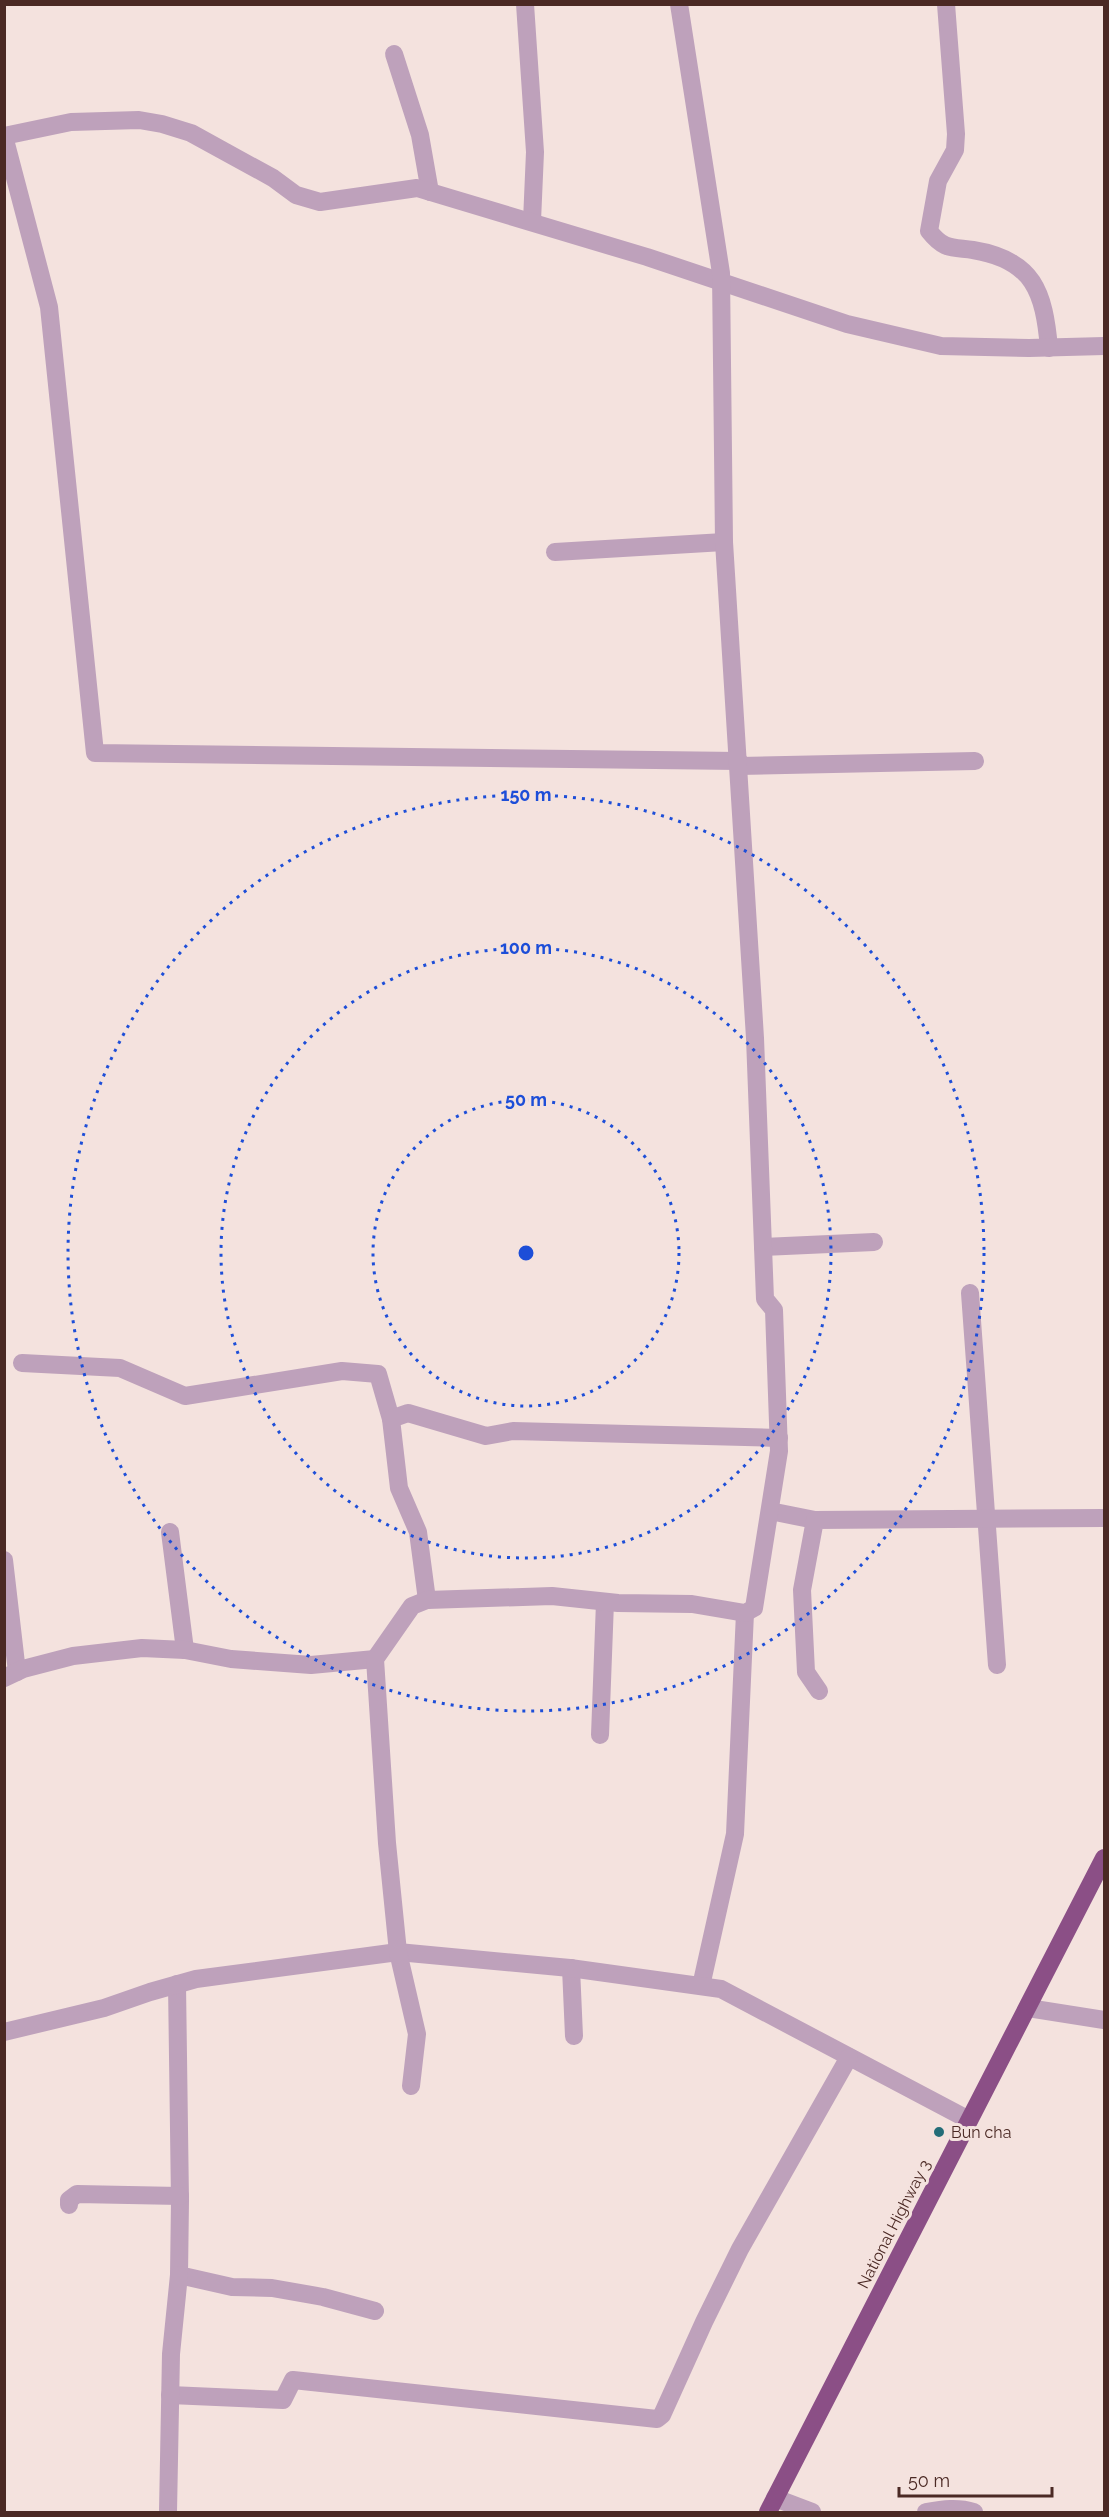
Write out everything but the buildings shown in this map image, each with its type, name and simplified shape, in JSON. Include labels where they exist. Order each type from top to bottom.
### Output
[{"type":"highway","name":"National Highway 3","points":[[771,2505],[1104,1858]]},
{"type":"street","points":[[525,4],[535,152],[532,221]]},
{"type":"street","points":[[411,2086],[417,2034],[398,1952],[387,1843],[375,1659],[412,1606],[427,1600],[552,1596],[605,1602],[692,1604],[745,1613],[754,1608],[770,1511],[779,1438],[774,1310],[765,1299],[755,1038],[724,542],[722,283],[679,4]]},
{"type":"street","points":[[946,4],[956,134],[955,150],[938,181],[929,231],[947,248],[994,254],[1017,266],[1037,286],[1046,312],[1049,348]]},
{"type":"street","points":[[394,54],[420,135],[430,192]]},
{"type":"street","points":[[975,761],[739,763],[95,753],[49,307],[4,136],[71,122],[140,120],[162,123],[190,133],[273,178],[296,195],[320,202],[417,188],[647,257],[847,324],[941,346],[1049,348],[1104,346]]},
{"type":"street","points":[[555,552],[724,542]]},
{"type":"street","points":[[763,1247],[874,1242]]},
{"type":"street","points":[[970,1293],[998,1665]]},
{"type":"street","points":[[22,1363],[120,1368],[185,1396],[342,1371],[378,1374],[391,1419],[399,1488],[418,1532],[427,1600]]},
{"type":"street","points":[[391,1419],[408,1413],[486,1436],[513,1431],[779,1438]]},
{"type":"street","points":[[770,1511],[815,1520],[1104,1518]]},
{"type":"street","points":[[815,1520],[802,1590],[806,1672],[819,1691]]},
{"type":"street","points":[[171,1532],[184,1650]]},
{"type":"street","points":[[4,1560],[11,1675],[73,1656],[142,1648],[184,1650],[231,1659],[311,1665],[375,1659]]},
{"type":"street","points":[[600,1735],[605,1602]]},
{"type":"street","points":[[701,1986],[735,1834],[745,1613]]},
{"type":"street","points":[[4,2032],[104,2008],[196,1979],[398,1952],[571,1968],[721,1989],[969,2120]]},
{"type":"street","points":[[571,1968],[574,2036]]},
{"type":"street","points":[[168,2512],[171,2354],[179,2275],[177,1984]]},
{"type":"street","points":[[1028,2008],[1104,2020]]},
{"type":"street","points":[[170,2395],[284,2400],[293,2380],[657,2419],[662,2415],[740,2249],[849,2056]]},
{"type":"street","points":[[69,2205],[69,2200],[77,2194],[180,2196]]},
{"type":"street","points":[[179,2275],[232,2287],[282,2290],[375,2311]]},
{"type":"street","points":[[771,2505],[812,2512]]},
{"type":"street","points":[[926,2512],[964,2509],[974,2512]]},
{"type":"place","name":"Bun cha","points":[[939,2132]]}]
